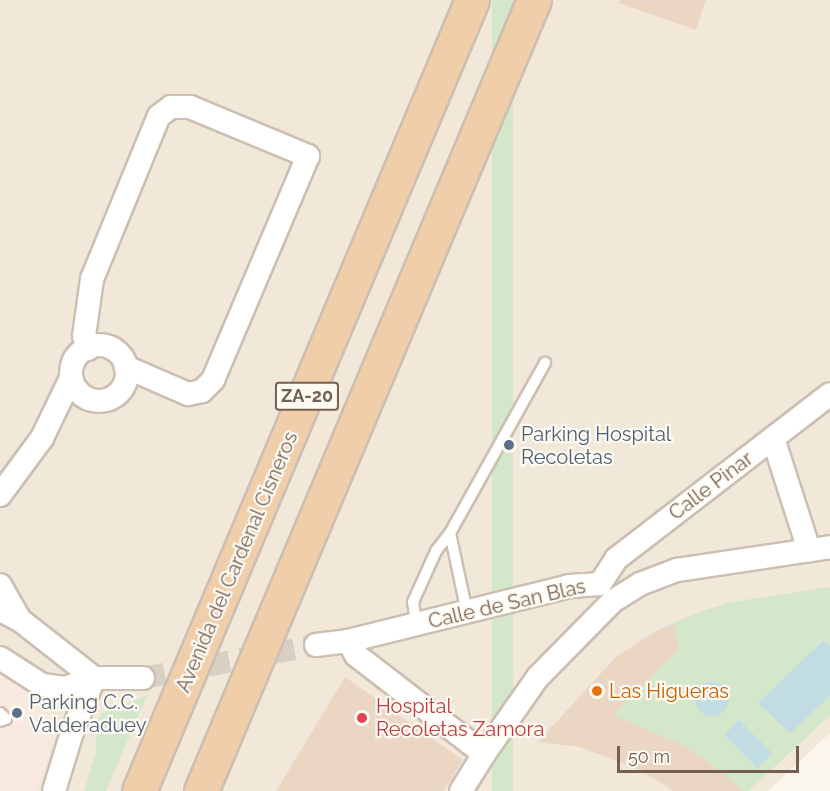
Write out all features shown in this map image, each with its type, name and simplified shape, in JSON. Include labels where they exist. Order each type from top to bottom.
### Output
[{"type":"highway","name":"Avenida del Cardenal Cisneros","points":[[139,791],[472,0]]},
{"type":"highway","name":"ZA-20","points":[[201,791],[534,0]]},
{"type":"street","points":[[88,349],[84,336],[92,279],[159,116],[171,106],[190,107],[308,156],[213,380],[202,391],[188,394],[126,367]]},
{"type":"street","points":[[1,494],[42,438],[71,378],[74,360],[93,346],[108,346],[117,351],[126,367],[127,377],[122,389],[112,399],[102,401],[83,396],[76,390],[71,378]]},
{"type":"street","name":"Calle Pinar","points":[[607,592],[616,559],[830,394]]},
{"type":"street","points":[[773,438],[819,548]]},
{"type":"street","name":"Calle de San Blas","points":[[315,645],[348,641],[570,586],[607,592],[640,584],[677,570],[819,548]]},
{"type":"street","points":[[0,585],[10,615],[94,678]]},
{"type":"street","points":[[461,791],[484,753],[538,677],[607,592]]},
{"type":"street","points":[[348,641],[356,656],[484,753]]},
{"type":"street","points":[[0,658],[42,685],[65,688],[94,678],[143,678]]},
{"type":"street","points":[[54,791],[72,732],[94,678]]},
{"type":"lane","points":[[416,625],[413,602],[436,551],[450,533],[545,363]]},
{"type":"lane","points":[[450,533],[467,612]]},
{"type":"lane","points":[[0,713],[6,719],[0,721]]},
{"type":"shaded area","points":[[0,0],[830,0],[830,733],[768,791],[0,791]]},
{"type":"shaded area","points":[[0,673],[25,689],[59,727],[36,791],[0,791]]},
{"type":"green space","points":[[492,0],[513,0],[513,791],[492,791]]},
{"type":"green space","points":[[830,587],[830,715],[749,791],[674,791],[642,771],[580,747],[538,742],[616,657],[656,631],[699,612],[732,602]]},
{"type":"green space","points":[[147,695],[106,791],[84,791],[96,752],[95,722],[102,713]]},
{"type":"water","points":[[824,640],[830,646],[830,696],[790,733],[758,703]]},
{"type":"water","points":[[712,682],[724,687],[729,699],[724,711],[712,716],[700,711],[695,699],[700,687]]},
{"type":"water","points":[[739,720],[772,753],[757,768],[724,735]]},
{"type":"building","points":[[619,0],[706,0],[696,30],[619,3]]},
{"type":"building","points":[[674,624],[679,650],[613,715],[680,744],[703,758],[744,791],[674,791],[642,771],[580,747],[538,742],[616,657],[656,631]]},
{"type":"building","name":"Hospital Recoletas Zamora","points":[[345,677],[463,760],[444,791],[276,791]]},
{"type":"tunnel","points":[[143,678],[316,645]]},
{"type":"place","name":"Parking Hospital Recoletas","points":[[509,445]]},
{"type":"place","name":"Las Higueras","points":[[597,691]]},
{"type":"place","name":"Parking C.C. Valderaduey","points":[[17,713]]},
{"type":"place","name":"Hospital Recoletas Zamora","points":[[362,718]]}]
